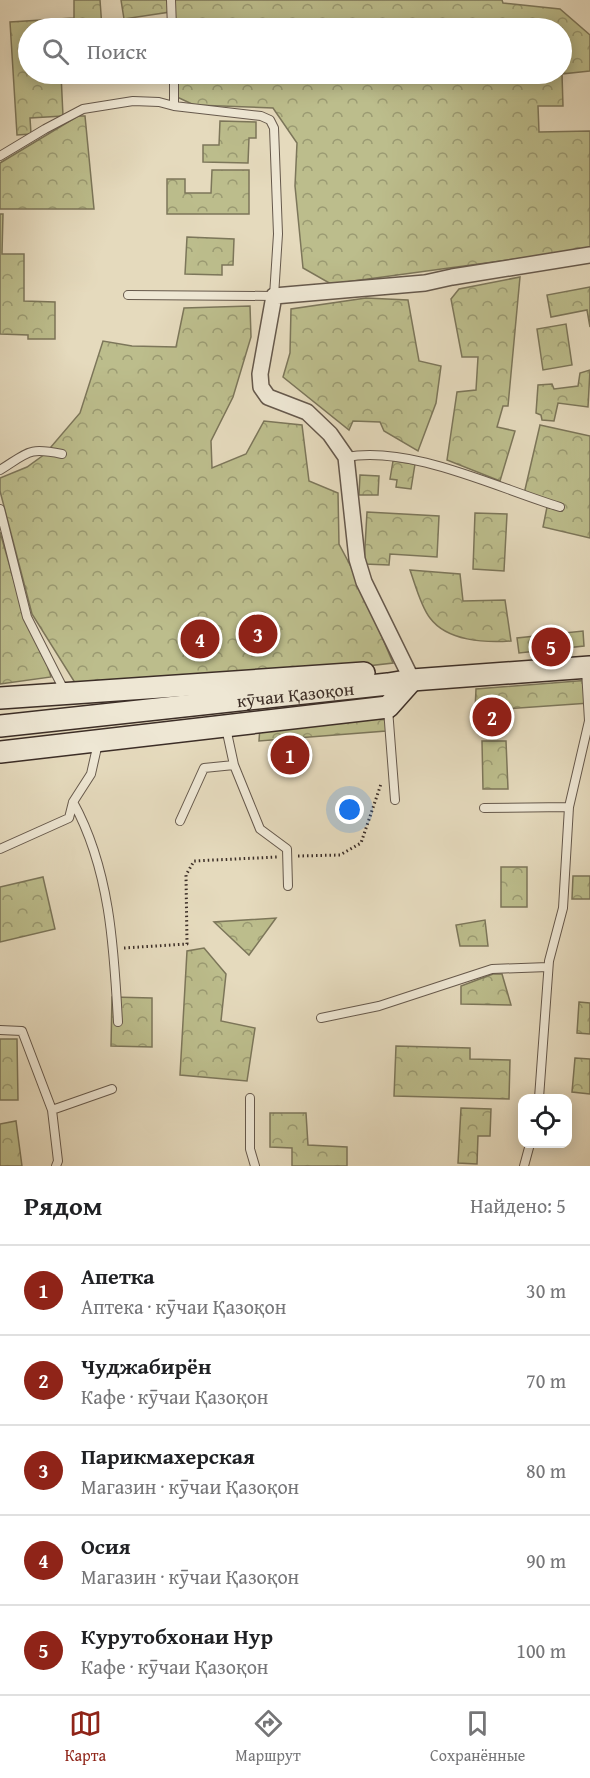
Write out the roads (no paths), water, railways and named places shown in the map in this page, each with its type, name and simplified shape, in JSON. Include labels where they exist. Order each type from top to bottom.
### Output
[{"type":"street","points":[[412,680],[364,582],[357,559],[346,457],[330,434],[307,412],[268,397],[261,387],[260,374],[274,296],[425,283],[590,255]]},
{"type":"street","name":"кӯчаи Қазоқон","points":[[0,726],[412,680],[588,667]]},
{"type":"street","points":[[0,698],[360,673],[412,680]]},
{"type":"street","points":[[0,752],[388,707],[412,680]]},
{"type":"lane","points":[[171,0],[172,18]]},
{"type":"lane","points":[[174,84],[174,106]]},
{"type":"lane","points":[[0,156],[83,109],[133,101],[159,102],[174,106],[261,116],[270,120],[274,128],[278,234],[274,296],[128,295]]},
{"type":"lane","points":[[0,470],[32,450],[62,454]]},
{"type":"lane","points":[[346,457],[358,455],[399,457],[463,474],[519,495],[560,507]]},
{"type":"lane","points":[[0,509],[27,617],[66,693]]},
{"type":"lane","points":[[539,1094],[548,967],[562,908],[570,807],[589,721],[588,667]]},
{"type":"lane","points":[[388,707],[395,800]]},
{"type":"lane","points":[[225,726],[234,765],[260,829],[287,849],[288,886]]},
{"type":"lane","points":[[0,849],[69,818],[73,802],[91,774],[99,741]]},
{"type":"lane","points":[[180,821],[204,768],[234,765]]},
{"type":"lane","points":[[73,802],[84,823],[103,883],[114,946],[118,1022]]},
{"type":"lane","points":[[484,808],[570,807]]},
{"type":"lane","points":[[321,1018],[379,1006],[492,969],[548,967]]},
{"type":"lane","points":[[0,1030],[22,1031],[52,1110],[58,1161],[56,1166]]},
{"type":"lane","points":[[52,1110],[112,1089]]},
{"type":"lane","points":[[250,1098],[250,1149],[255,1166]]},
{"type":"lane","points":[[524,1166],[529,1148]]},
{"type":"place","name":"Парикмахерская","points":[[258,634]]},
{"type":"place","name":"Осия","points":[[200,639]]},
{"type":"place","name":"Курутобхонаи Нур","points":[[551,647]]},
{"type":"place","name":"Чуджабирён","points":[[492,717]]},
{"type":"place","name":"Апетка","points":[[290,755]]}]
